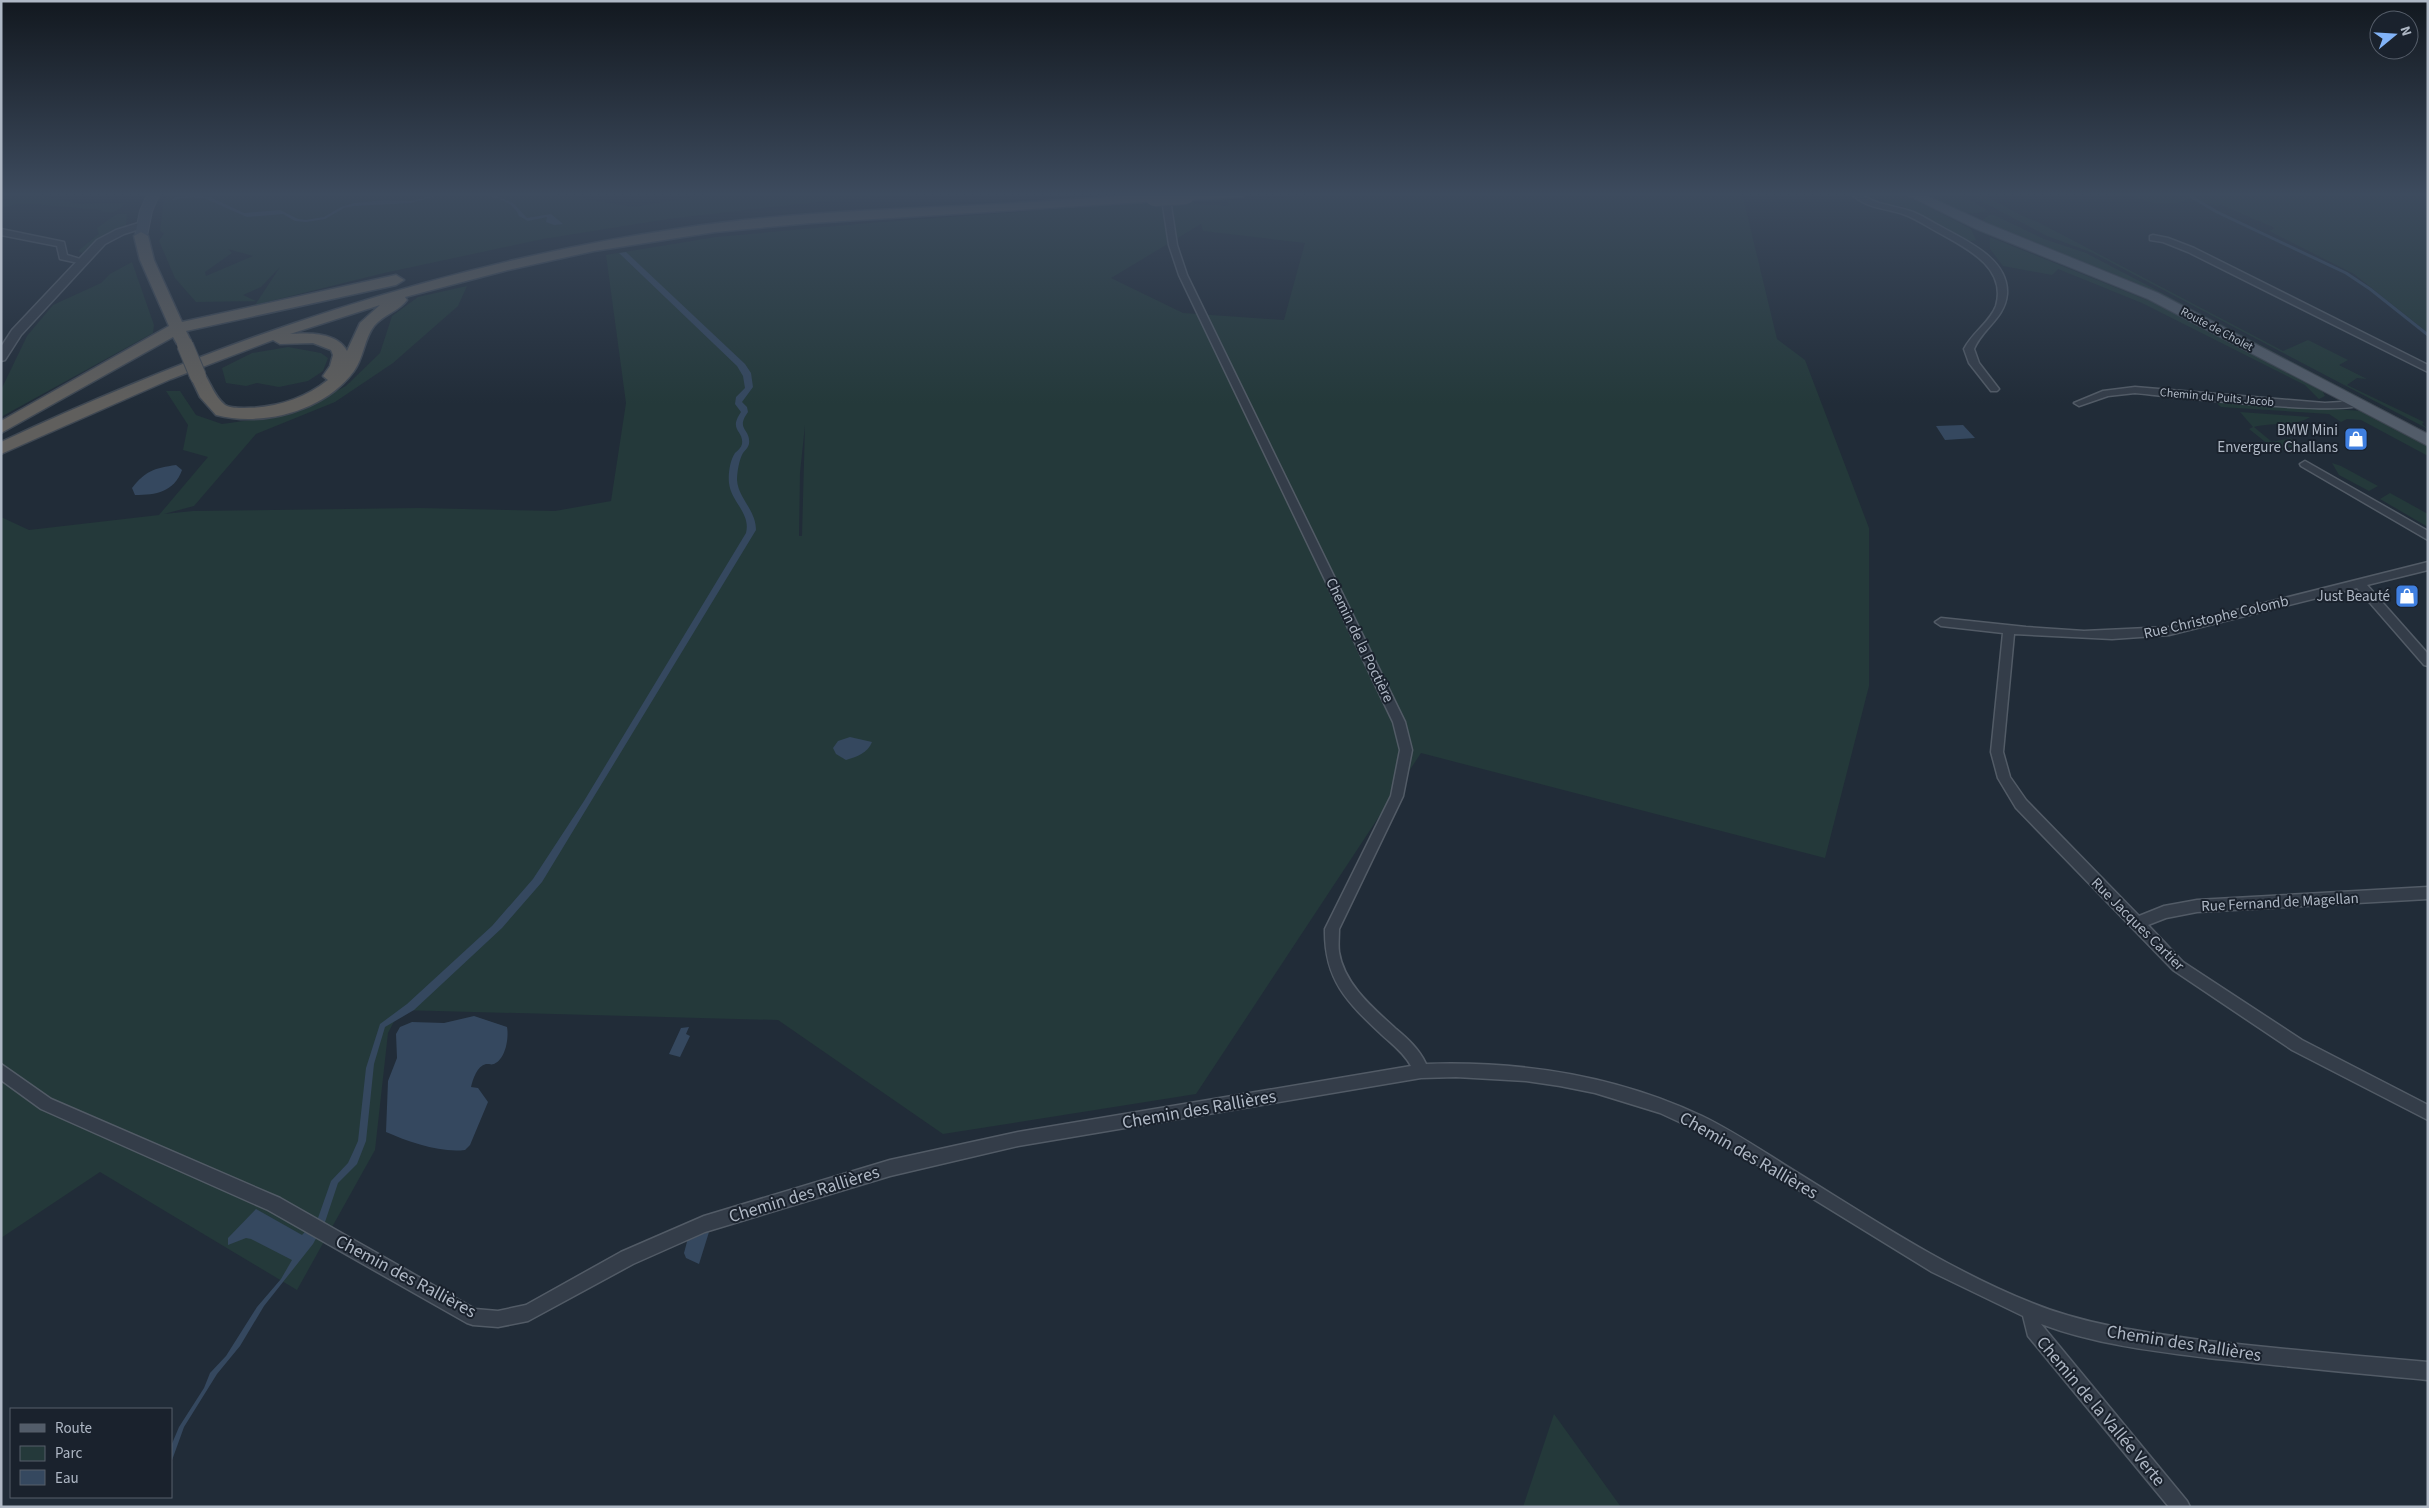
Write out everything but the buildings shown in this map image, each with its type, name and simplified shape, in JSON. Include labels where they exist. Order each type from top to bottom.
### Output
[{"type":"highway","points":[[148,263],[208,397],[222,411],[239,414],[267,412],[302,402],[329,387],[349,367],[366,326],[385,308],[410,295],[501,266]]},
{"type":"highway","points":[[1,428],[177,328],[479,263]]},
{"type":"highway","points":[[1,449],[90,407],[179,369],[333,313],[514,263]]},
{"type":"highway","points":[[1,438],[114,386],[234,338],[364,294],[454,269]]},
{"type":"highway","points":[[179,369],[257,344],[294,338],[324,340],[337,347],[341,355],[338,367],[326,381],[312,391],[288,402],[270,407],[244,409],[224,405],[208,397]]},
{"type":"main road","name":"Route de Cholet","points":[[2073,263],[2153,296],[2428,442]]},
{"type":"street","points":[[1,357],[16,333],[81,263]]},
{"type":"street","name":"Chemin de la Poctière","points":[[1179,263],[1399,722],[1406,750],[1397,796],[1332,929],[1332,952],[1337,972],[1348,989],[1376,1020],[1408,1050],[1420,1064],[1422,1071]]},
{"type":"street","points":[[1990,263],[1999,281],[2002,294],[2000,306],[1992,321],[1971,343],[1970,354],[1994,389]]},
{"type":"street","points":[[2218,263],[2428,369]]},
{"type":"street","name":"Chemin du Puits Jacob","points":[[2079,403],[2106,393],[2135,390],[2324,406],[2357,404]]},
{"type":"street","points":[[2305,464],[2428,536]]},
{"type":"street","name":"Rue Christophe Colomb","points":[[1941,622],[2009,630],[2142,634],[2169,631],[2428,566]]},
{"type":"street","points":[[2360,584],[2428,662]]},
{"type":"street","name":"Rue Jacques Cartier","points":[[2009,630],[1997,752],[2004,778],[2021,804],[2178,966],[2297,1045],[2428,1113]]},
{"type":"street","name":"Rue Fernand de Magellan","points":[[2136,924],[2164,912],[2197,906],[2428,893]]},
{"type":"street","name":"Chemin des Rallières","points":[[1,1071],[46,1104],[274,1204],[472,1316],[498,1319],[528,1312],[635,1254],[704,1224],[890,1168],[1018,1139],[1422,1071],[1457,1069],[1546,1076],[1582,1084],[1659,1106],[1694,1120],[1906,1248],[1966,1281],[2030,1311],[2129,1338],[2249,1354],[2428,1371]]},
{"type":"street","name":"Chemin de la Vallée Verte","points":[[2030,1311],[2034,1330],[2180,1507]]},
{"type":"green space","points":[[132,263],[154,325],[153,333],[1,417],[1,390],[27,336],[53,305],[101,283],[110,274]]},
{"type":"green space","points":[[169,263],[217,263],[205,272],[206,276],[236,263],[429,263],[255,305],[280,267],[261,287],[243,295],[256,301],[196,302],[175,278]]},
{"type":"green space","points":[[607,263],[1135,263],[1111,278],[1183,313],[1284,320],[1299,263],[1759,263],[1777,339],[1805,360],[1869,528],[1869,686],[1825,858],[1421,753],[1196,1094],[943,1134],[778,1020],[400,1010],[388,1033],[375,1150],[297,1290],[100,1172],[1,1238],[1,517],[29,530],[159,515],[208,457],[183,450],[188,425],[166,391],[180,391],[196,415],[222,424],[292,414],[346,386],[380,353],[392,316],[418,297],[467,286],[458,306],[393,363],[335,402],[256,434],[194,506],[164,514],[193,511],[419,508],[555,511],[611,501],[626,403]],"holes":[[[805,425],[802,536],[799,536],[800,473]]]},
{"type":"green space","points":[[2001,263],[2056,263],[2157,304],[2322,390],[2325,396],[2319,399],[2305,385],[2142,303],[2058,269],[2052,275],[2003,266]]},
{"type":"green space","points":[[2086,263],[2106,263],[2428,433],[2428,438],[2136,283]]},
{"type":"green space","points":[[2113,263],[2117,263],[2283,351],[2308,340],[2348,360],[2339,365],[2367,379],[2357,378],[2347,385],[2424,422],[2422,424],[2428,429]]},
{"type":"green space","points":[[2333,263],[2428,263],[2428,333],[2354,274]]},
{"type":"green space","points":[[288,347],[321,353],[328,358],[323,371],[308,381],[279,387],[257,383],[246,386],[226,383],[222,368],[252,353]]},
{"type":"green space","points":[[2216,402],[2364,411],[2428,445],[2428,456],[2361,420],[2347,419],[2341,422],[2329,414],[2221,407]]},
{"type":"green space","points":[[2240,412],[2310,417],[2292,423],[2254,427],[2272,442],[2290,438],[2311,450],[2289,447],[2278,452],[2249,429],[2253,427]]},
{"type":"green space","points":[[2332,463],[2378,486],[2369,491],[2339,475]]},
{"type":"green space","points":[[2390,493],[2428,514],[2428,527],[2380,499]]},
{"type":"green space","points":[[1554,1414],[1621,1507],[1523,1507]]},
{"type":"water","points":[[630,263],[638,263],[745,364],[751,373],[753,387],[742,402],[747,407],[748,412],[744,418],[743,426],[748,435],[749,444],[740,459],[737,480],[740,493],[753,516],[756,530],[542,882],[502,928],[414,1010],[385,1027],[374,1064],[366,1141],[357,1164],[338,1183],[325,1222],[313,1244],[264,1306],[240,1346],[217,1374],[184,1427],[172,1460],[172,1444],[179,1427],[204,1388],[210,1373],[226,1356],[257,1307],[281,1279],[292,1260],[251,1239],[246,1238],[228,1245],[228,1238],[256,1209],[302,1235],[318,1218],[331,1181],[348,1163],[358,1141],[366,1068],[380,1024],[407,1004],[492,926],[533,879],[584,801],[746,533],[746,519],[733,496],[729,479],[732,459],[742,444],[741,436],[736,427],[737,418],[741,412],[735,404],[736,397],[745,388],[743,376],[737,366]]},
{"type":"water","points":[[1963,425],[1975,438],[1945,440],[1936,426]]},
{"type":"water","points":[[176,465],[182,470],[179,477],[169,488],[157,493],[135,495],[132,488],[146,474],[162,467]]},
{"type":"water","points":[[850,737],[872,742],[865,752],[846,760],[836,754],[833,748],[838,741]]},
{"type":"water","points":[[474,1016],[507,1027],[508,1036],[501,1058],[494,1064],[486,1064],[480,1067],[473,1080],[471,1087],[478,1088],[488,1102],[470,1145],[465,1150],[445,1150],[415,1143],[386,1132],[388,1081],[397,1058],[396,1034],[400,1027],[412,1022],[444,1023]]},
{"type":"water","points":[[689,1027],[686,1034],[690,1036],[680,1057],[669,1054],[681,1028]]},
{"type":"water","points":[[709,1232],[699,1264],[686,1258],[684,1253],[688,1238]]},
{"type":"waterway","points":[[2326,263],[2346,273],[2370,289],[2428,335]]},
{"type":"place","name":"BMW Mini Envergure Challans","points":[[2356,439]]},
{"type":"place","name":"Just Beauté","points":[[2407,596]]}]
